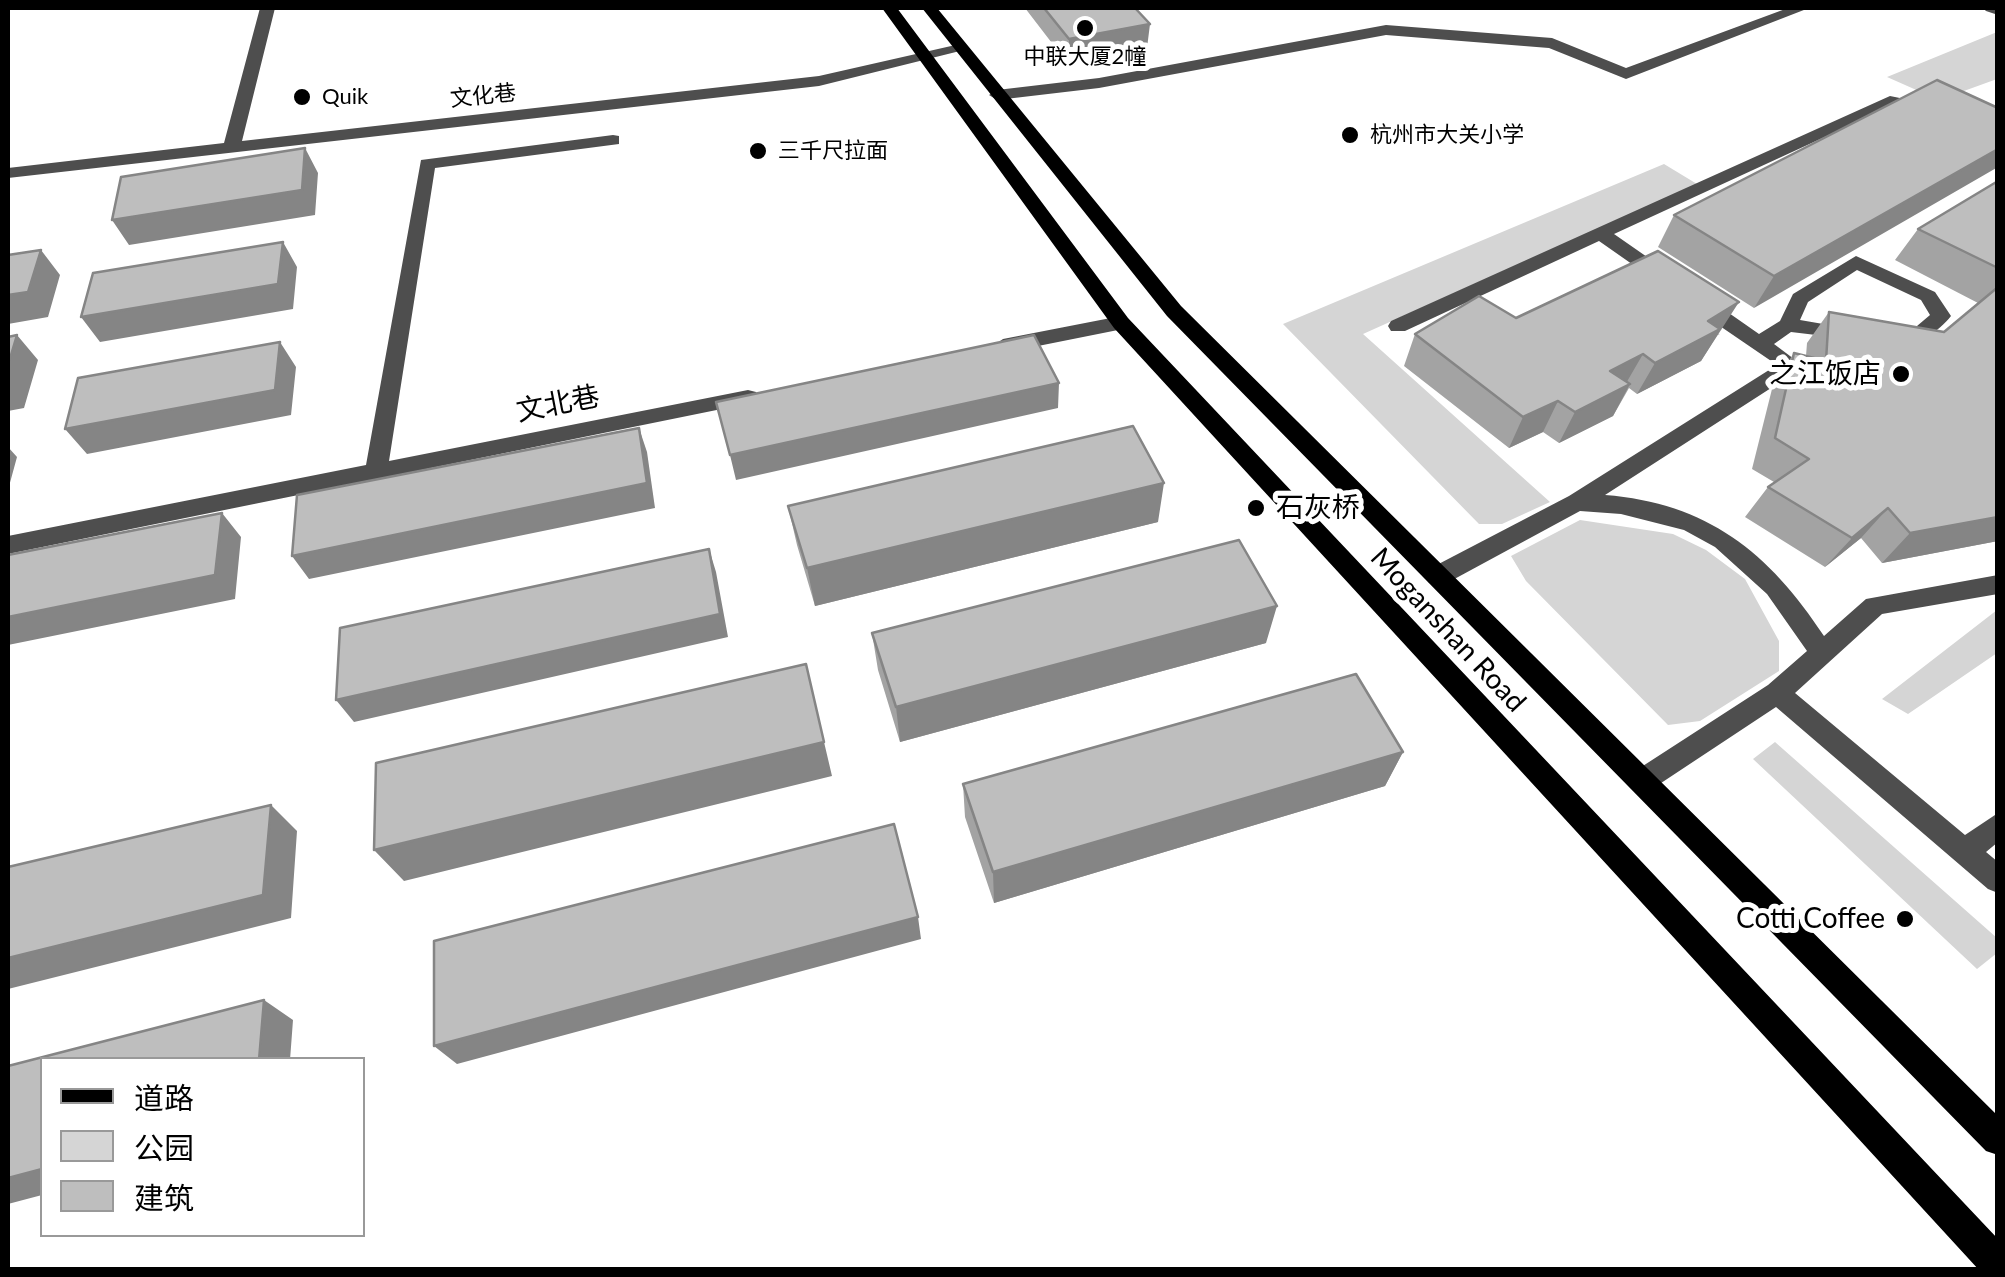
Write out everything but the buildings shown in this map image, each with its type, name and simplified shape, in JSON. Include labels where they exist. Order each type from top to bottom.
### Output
[{"type":"main road","name":"Moganshan Road","points":[[888,8],[1121,322],[1998,1265]]},
{"type":"main road","name":"Moganshan Road","points":[[929,8],[1174,311],[1998,1139]]},
{"type":"street","points":[[232,146],[267,8]]},
{"type":"street","points":[[997,94],[1099,83],[1386,30],[1552,43],[1626,74],[1801,8]]},
{"type":"street","name":"文化巷","points":[[8,173],[819,80],[960,49]]},
{"type":"street","points":[[1398,326],[1890,101],[1998,123]]},
{"type":"street","points":[[376,471],[426,164],[613,140]]},
{"type":"street","points":[[1438,576],[1577,502],[1792,365],[1601,234]]},
{"type":"street","points":[[1759,344],[1788,325],[1800,298],[1856,262],[1928,296],[1940,316],[1924,330],[1893,339],[1788,325]]},
{"type":"street","points":[[984,350],[1121,322]]},
{"type":"street","name":"文北巷","points":[[8,545],[768,393]]},
{"type":"street","points":[[1577,502],[1618,503],[1666,512],[1717,536],[1758,568],[1796,609],[1823,655]]},
{"type":"street","points":[[1642,781],[1778,693],[1875,606],[1998,584]]},
{"type":"street","points":[[1778,693],[1998,880]]},
{"type":"street","points":[[1965,852],[1998,825]]},
{"type":"green space","points":[[1997,32],[1997,79],[1939,100],[1887,77]]},
{"type":"green space","points":[[1664,164],[1697,184],[1363,334],[1550,502],[1502,524],[1479,524],[1283,324]]},
{"type":"green space","points":[[1580,520],[1673,534],[1706,550],[1745,579],[1779,641],[1779,671],[1700,721],[1668,725],[1526,581],[1511,556]]},
{"type":"green space","points":[[1997,610],[1997,653],[1908,714],[1882,699]]},
{"type":"green space","points":[[1775,742],[1997,938],[1997,953],[1977,969],[1753,759]]},
{"type":"place","name":"中联大厦2幢","points":[[1085,28]]},
{"type":"place","name":"Quik","points":[[302,97]]},
{"type":"place","name":"杭州市大关小学","points":[[1350,135]]},
{"type":"place","name":"三千尺拉面","points":[[758,151]]},
{"type":"place","name":"之江饭店","points":[[1901,374]]},
{"type":"place","name":"石灰桥","points":[[1256,508]]},
{"type":"place","name":"Cotti Coffee","points":[[1905,919]]}]
